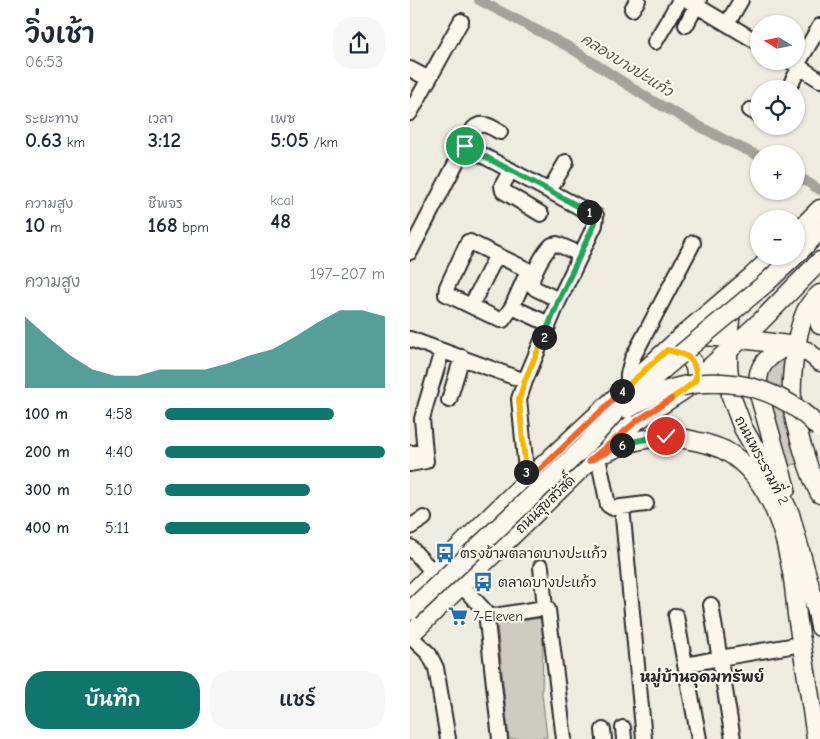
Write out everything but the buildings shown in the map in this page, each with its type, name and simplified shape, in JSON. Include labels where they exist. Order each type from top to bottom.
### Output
[{"type":"main road","points":[[805,224],[820,209]]},
{"type":"main road","points":[[805,245],[820,230]]},
{"type":"main road","name":"ถนนสุขสวัสดิ์","points":[[410,636],[560,490],[591,455],[696,380],[733,342],[782,301],[820,261]]},
{"type":"main road","name":"ถนนสุขสวัสดิ์","points":[[410,595],[540,468],[683,335],[736,291],[764,265]]},
{"type":"main road","points":[[591,455],[617,410],[785,265]]},
{"type":"main road","points":[[751,277],[753,289],[757,296],[764,300],[782,301]]},
{"type":"main road","name":"ถนนพระรามที่ 2","points":[[736,291],[732,302],[733,342],[728,379],[732,396],[743,428],[776,485],[790,514],[819,613]]},
{"type":"main road","points":[[816,488],[793,411],[791,394],[792,346],[806,312],[813,300],[820,294]]},
{"type":"main road","points":[[820,304],[820,325]]},
{"type":"main road","points":[[683,335],[733,342],[792,346],[807,351],[820,362]]},
{"type":"main road","points":[[790,514],[785,484],[759,394],[757,380],[767,358],[792,346]]},
{"type":"main road","points":[[667,350],[686,355],[693,362],[696,380]]},
{"type":"main road","points":[[410,611],[591,455],[630,408],[658,394],[685,385],[699,383],[742,385],[767,392],[796,408],[820,429]]},
{"type":"main road","name":"ถนนพระรามที่ 2","points":[[591,455],[643,439],[666,436],[685,438],[710,444],[725,451],[748,470],[761,486],[774,509],[790,562],[816,739]]},
{"type":"main road","points":[[785,484],[791,476],[800,473],[805,474],[816,488]]},
{"type":"main road","points":[[761,486],[790,514]]},
{"type":"street","points":[[655,42],[680,0]]},
{"type":"street","points":[[727,24],[741,0]]},
{"type":"street","points":[[686,25],[694,2],[750,38]]},
{"type":"street","points":[[410,113],[461,22]]},
{"type":"street","points":[[805,50],[820,26]]},
{"type":"street","points":[[410,69],[429,79]]},
{"type":"street","points":[[804,70],[820,80]]},
{"type":"street","points":[[410,252],[474,128],[482,124],[500,132]]},
{"type":"street","points":[[465,146],[596,216],[594,225],[525,380],[519,400],[527,482]]},
{"type":"street","points":[[549,191],[566,162]]},
{"type":"street","points":[[511,170],[502,186],[503,191],[541,214]]},
{"type":"street","points":[[468,242],[526,269],[527,273],[512,307],[503,320],[471,306],[446,294],[446,287],[468,242]]},
{"type":"street","points":[[628,386],[628,374],[632,359],[693,243]]},
{"type":"street","points":[[559,300],[536,289],[532,285],[533,277],[550,247],[554,244],[580,254]]},
{"type":"street","points":[[471,306],[497,255]]},
{"type":"street","points":[[512,307],[549,324]]},
{"type":"street","points":[[410,339],[525,380]]},
{"type":"street","points":[[410,464],[426,461],[422,419],[442,351]]},
{"type":"street","points":[[450,400],[462,357]]},
{"type":"street","points":[[410,453],[425,453]]},
{"type":"street","points":[[591,455],[610,507],[646,504]]},
{"type":"street","points":[[622,507],[644,739]]},
{"type":"street","points":[[410,527],[424,518]]},
{"type":"street","points":[[410,547],[433,572]]},
{"type":"street","points":[[541,567],[564,739]]},
{"type":"street","points":[[461,585],[486,612],[500,739]]},
{"type":"street","points":[[711,605],[733,739]]},
{"type":"street","points":[[487,617],[545,608]]},
{"type":"street","points":[[676,616],[698,739]]},
{"type":"street","points":[[410,636],[428,654],[436,668],[448,739]]},
{"type":"street","points":[[685,665],[802,644]]},
{"type":"shaded area","points":[[786,358],[800,464],[786,466],[764,377],[778,360]]},
{"type":"shaded area","points":[[541,618],[543,639],[542,694],[547,737],[509,739],[497,624]]},
{"type":"waterway","name":"คลองบางปะแก้ว","points":[[479,0],[569,47],[651,100],[750,152]]},
{"type":"waterway","name":"คลองบางปะแก้ว","points":[[805,181],[820,190]]},
{"type":"place","name":"ตรงข้ามตลาดบางปะแก้ว","points":[[445,553]]},
{"type":"place","name":"ตลาดบางปะแก้ว","points":[[483,582]]},
{"type":"place","name":"7-Eleven","points":[[458,616]]},
{"type":"district","name":"หมู่บ้านอุดมทรัพย์","points":[[702,677]]},
{"type":"route","points":[[465,146],[596,216],[594,225],[525,380],[519,400],[527,482],[667,350],[686,355],[693,362],[696,380],[638,420],[589,461],[636,440],[666,436]]}]
